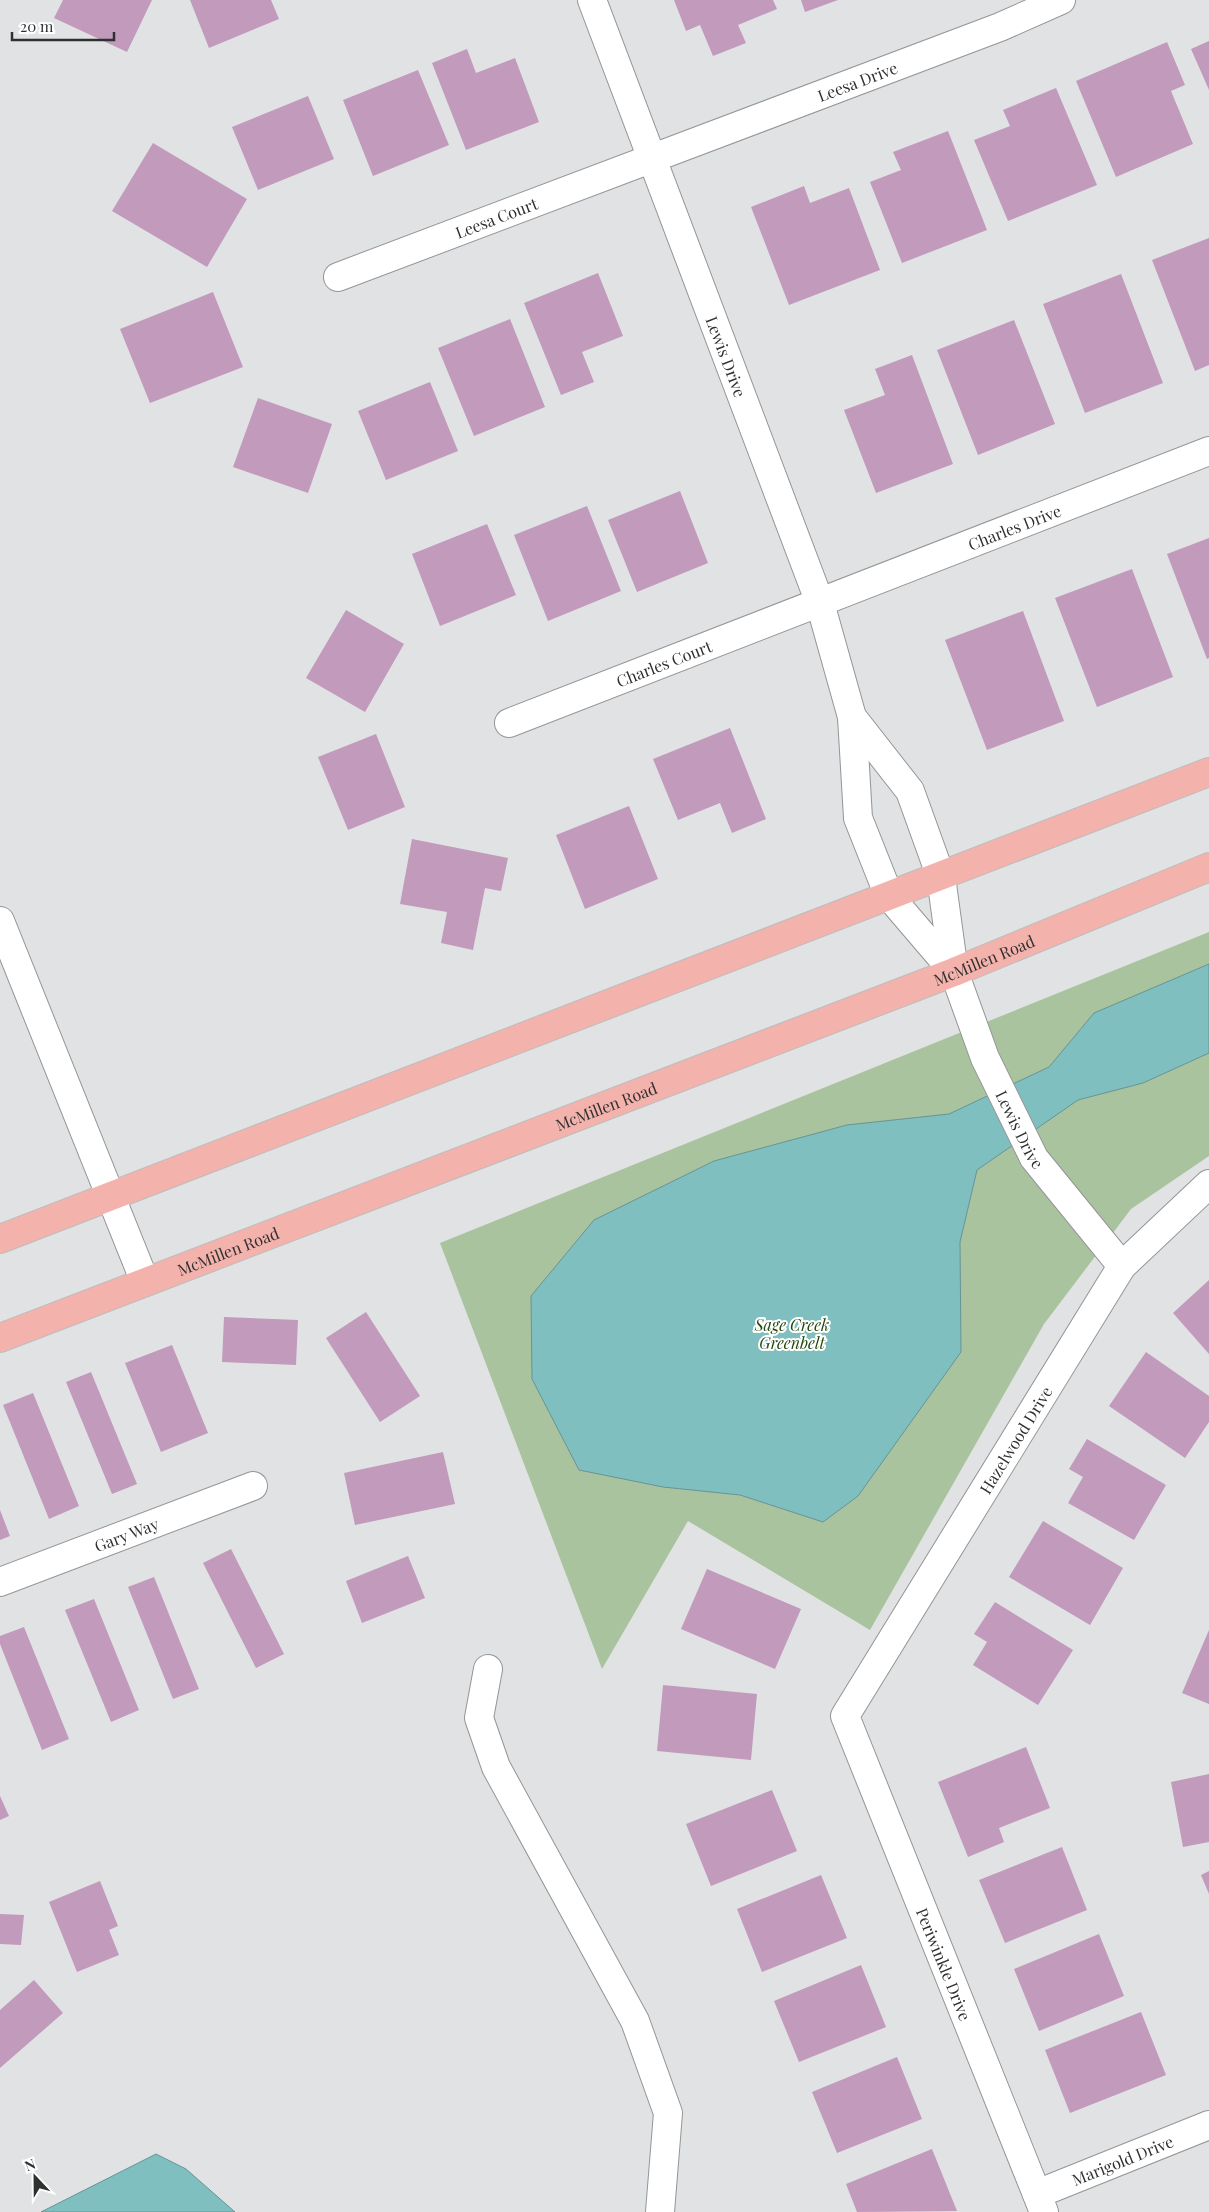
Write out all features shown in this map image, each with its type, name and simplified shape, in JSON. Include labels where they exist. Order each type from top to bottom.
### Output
[{"type":"main road","points":[[0,1240],[112,1195],[942,877],[1209,772]]},
{"type":"main road","name":"McMillen Road","points":[[0,1338],[954,972],[1209,867]]},
{"type":"street","name":"Lewis Drive","points":[[592,0],[820,604],[852,717],[858,818],[889,896],[954,972]]},
{"type":"street","name":"Leesa Drive","points":[[652,159],[1000,28],[1061,0]]},
{"type":"street","name":"Leesa Court","points":[[338,277],[652,159]]},
{"type":"street","name":"Charles Drive","points":[[820,604],[1209,451]]},
{"type":"street","name":"Charles Court","points":[[509,723],[820,604]]},
{"type":"street","name":"Lewis Drive","points":[[852,717],[910,791],[942,877],[954,972],[985,1058],[1034,1158],[1122,1266]]},
{"type":"street","points":[[0,921],[112,1195],[145,1282]]},
{"type":"street","name":"Hazelwood Drive","points":[[845,1716],[1122,1266],[1209,1184]]},
{"type":"street","name":"Gary Way","points":[[0,1582],[253,1486]]},
{"type":"street","points":[[488,1669],[479,1718],[496,1767],[635,2021],[668,2113],[660,2212]]},
{"type":"street","name":"Periwinkle Drive","points":[[845,1716],[1040,2203]]},
{"type":"street","name":"Marigold Drive","points":[[1040,2203],[1209,2125]]},
{"type":"green space","name":"Sage Creek Greenbelt","points":[[1209,932],[1209,1156],[1131,1209],[1044,1324],[870,1630],[688,1521],[602,1669],[440,1243]]},
{"type":"water","points":[[1209,964],[1209,1053],[1143,1083],[1078,1100],[977,1170],[960,1242],[961,1352],[858,1496],[823,1522],[740,1495],[663,1487],[579,1470],[532,1379],[531,1296],[594,1220],[714,1161],[847,1125],[949,1114],[1049,1067],[1094,1013]]},
{"type":"water","points":[[156,2154],[186,2169],[235,2212],[41,2212]]},
{"type":"building","points":[[63,0],[152,0],[127,52],[54,18]]},
{"type":"building","points":[[190,0],[271,0],[279,19],[209,48]]},
{"type":"building","points":[[674,0],[773,0],[777,9],[738,25],[746,43],[713,56],[700,25],[686,31]]},
{"type":"building","points":[[801,0],[838,0],[805,12]]},
{"type":"building","points":[[1209,41],[1209,90],[1191,49]]},
{"type":"building","points":[[1167,42],[1185,85],[1171,91],[1193,144],[1116,177],[1076,81]]},
{"type":"building","points":[[467,49],[476,73],[515,58],[539,122],[466,150],[432,63]]},
{"type":"building","points":[[418,70],[449,145],[373,176],[343,100]]},
{"type":"building","points":[[1056,88],[1097,185],[1008,221],[974,140],[1010,126],[1003,110]]},
{"type":"building","points":[[308,96],[334,159],[258,190],[232,127]]},
{"type":"building","points":[[948,131],[987,230],[902,263],[870,182],[901,170],[893,152]]},
{"type":"building","points":[[153,143],[247,199],[207,267],[112,211]]},
{"type":"building","points":[[804,186],[810,203],[849,188],[880,270],[789,305],[751,207]]},
{"type":"building","points":[[1209,238],[1209,365],[1195,371],[1152,260]]},
{"type":"building","points":[[598,273],[623,336],[582,352],[594,382],[561,395],[524,303]]},
{"type":"building","points":[[1121,274],[1163,383],[1085,413],[1043,304]]},
{"type":"building","points":[[213,292],[243,367],[150,403],[120,329]]},
{"type":"building","points":[[510,319],[545,407],[474,436],[438,348]]},
{"type":"building","points":[[1014,320],[1055,424],[978,455],[937,350]]},
{"type":"building","points":[[912,355],[953,464],[876,493],[844,410],[885,395],[875,369]]},
{"type":"building","points":[[430,382],[458,451],[386,480],[358,411]]},
{"type":"building","points":[[258,398],[332,424],[308,493],[233,467]]},
{"type":"building","points":[[680,491],[708,563],[637,592],[608,520]]},
{"type":"building","points":[[587,506],[621,591],[548,621],[514,535]]},
{"type":"building","points":[[487,524],[516,595],[440,626],[412,554]]},
{"type":"building","points":[[1209,538],[1209,658],[1207,659],[1167,554]]},
{"type":"building","points":[[1132,569],[1173,677],[1097,707],[1055,598]]},
{"type":"building","points":[[346,610],[404,644],[365,712],[306,678]]},
{"type":"building","points":[[1023,611],[1064,721],[987,750],[945,640]]},
{"type":"building","points":[[730,728],[766,819],[732,833],[720,803],[678,820],[653,759]]},
{"type":"building","points":[[376,734],[405,807],[348,830],[318,757]]},
{"type":"building","points":[[629,806],[658,879],[585,909],[556,835]]},
{"type":"building","points":[[412,839],[508,858],[501,891],[485,888],[473,950],[441,943],[447,912],[400,904]]},
{"type":"building","points":[[1209,1280],[1209,1354],[1173,1313]]},
{"type":"building","points":[[366,1312],[420,1396],[380,1422],[326,1338]]},
{"type":"building","points":[[224,1317],[298,1320],[296,1365],[222,1362]]},
{"type":"building","points":[[172,1345],[208,1433],[161,1452],[125,1363]]},
{"type":"building","points":[[1146,1352],[1209,1396],[1209,1422],[1185,1458],[1109,1406]]},
{"type":"building","points":[[91,1372],[137,1484],[112,1494],[66,1382]]},
{"type":"building","points":[[33,1393],[79,1506],[49,1519],[3,1405]]},
{"type":"building","points":[[1087,1439],[1166,1485],[1134,1540],[1068,1503],[1083,1477],[1069,1469]]},
{"type":"building","points":[[443,1452],[455,1504],[355,1525],[344,1473]]},
{"type":"building","points":[[0,1510],[10,1536],[0,1540]]},
{"type":"building","points":[[1043,1521],[1123,1568],[1090,1625],[1009,1577]]},
{"type":"building","points":[[231,1549],[284,1654],[256,1668],[203,1563]]},
{"type":"building","points":[[408,1556],[425,1598],[362,1623],[346,1581]]},
{"type":"building","points":[[707,1569],[801,1609],[775,1669],[681,1629]]},
{"type":"building","points":[[154,1577],[199,1689],[173,1699],[128,1587]]},
{"type":"building","points":[[94,1599],[139,1710],[111,1722],[65,1610]]},
{"type":"building","points":[[995,1602],[1073,1650],[1038,1705],[973,1665],[987,1642],[974,1634]]},
{"type":"building","points":[[24,1627],[69,1739],[42,1750],[0,1644],[0,1636]]},
{"type":"building","points":[[1209,1630],[1209,1704],[1182,1693]]},
{"type":"building","points":[[663,1685],[757,1694],[751,1760],[657,1751]]},
{"type":"building","points":[[1026,1747],[1050,1808],[999,1828],[1004,1842],[968,1857],[938,1782]]},
{"type":"building","points":[[1209,1774],[1209,1842],[1183,1847],[1171,1782]]},
{"type":"building","points":[[772,1790],[797,1851],[711,1886],[686,1824]]},
{"type":"building","points":[[0,1796],[9,1816],[0,1820]]},
{"type":"building","points":[[1062,1847],[1087,1910],[1005,1943],[979,1880]]},
{"type":"building","points":[[1209,1871],[1209,1894],[1201,1875]]},
{"type":"building","points":[[821,1875],[847,1938],[762,1972],[737,1909]]},
{"type":"building","points":[[100,1881],[118,1926],[109,1930],[119,1955],[77,1972],[49,1902]]},
{"type":"building","points":[[0,1914],[24,1915],[21,1945],[0,1944]]},
{"type":"building","points":[[1099,1934],[1124,1996],[1039,2031],[1014,1969]]},
{"type":"building","points":[[861,1965],[886,2027],[799,2062],[774,2001]]},
{"type":"building","points":[[34,1980],[63,2013],[0,2068],[0,2010]]},
{"type":"building","points":[[1141,2012],[1166,2075],[1070,2113],[1045,2050]]},
{"type":"building","points":[[897,2057],[922,2119],[837,2153],[812,2092]]},
{"type":"building","points":[[932,2149],[957,2211],[857,2212],[846,2184]]}]
